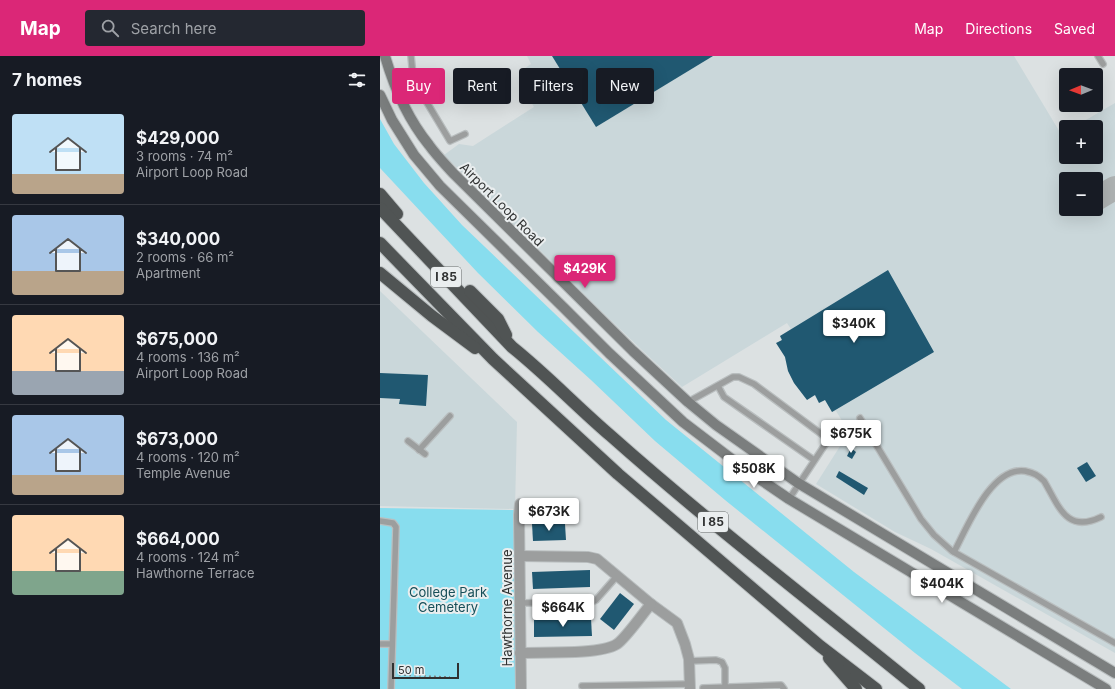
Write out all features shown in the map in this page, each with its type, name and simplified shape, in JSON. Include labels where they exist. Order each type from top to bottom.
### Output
[{"type":"highway","points":[[380,194],[411,232],[498,319],[512,347]]},
{"type":"highway","name":"I 85","points":[[380,208],[512,347],[629,452],[784,581],[919,689]]},
{"type":"highway","name":"I 85","points":[[380,242],[492,359],[618,474],[820,646],[876,689]]},
{"type":"highway","points":[[380,272],[464,341],[492,359]]},
{"type":"highway","points":[[820,646],[833,664],[856,689]]},
{"type":"main road","name":"Airport Loop Road","points":[[385,56],[391,76],[407,111],[428,144],[453,173],[633,351],[688,402],[745,446],[798,483],[1115,673]]},
{"type":"main road","points":[[380,95],[392,120],[414,155],[440,186],[594,338],[683,422],[742,467],[789,499],[1106,689]]},
{"type":"street","name":"Hawthorne Avenue","points":[[520,504],[521,689]]},
{"type":"street","points":[[520,556],[588,557],[597,559],[651,604],[677,623],[685,644],[689,661],[690,686]]},
{"type":"street","points":[[520,653],[592,651],[611,647],[619,643],[651,604]]},
{"type":"lane","points":[[411,56],[413,76],[420,91],[450,141],[465,134]]},
{"type":"lane","points":[[1098,56],[1103,64]]},
{"type":"lane","points":[[688,402],[733,377],[739,376],[828,439]]},
{"type":"lane","points":[[718,386],[724,397],[814,460]]},
{"type":"lane","points":[[419,450],[450,416]]},
{"type":"lane","points":[[860,418],[921,519],[934,535],[944,544],[954,552],[1115,643]]},
{"type":"lane","points":[[789,499],[798,483],[836,428]]},
{"type":"lane","points":[[408,441],[425,454]]},
{"type":"lane","points":[[954,552],[977,507],[987,492],[1004,476],[1014,472],[1022,471],[1035,473],[1040,477],[1044,481],[1063,514],[1073,521],[1086,523],[1093,522],[1101,517]]},
{"type":"lane","points":[[380,521],[393,522],[396,527],[391,689]]},
{"type":"lane","points":[[520,603],[592,602],[596,600],[617,576]]},
{"type":"lane","points":[[380,644],[392,644]]},
{"type":"lane","points":[[689,661],[716,660],[722,662],[725,668],[725,687]]},
{"type":"lane","points":[[703,688],[781,685],[784,689]]},
{"type":"lane","points":[[582,686],[690,686]]},
{"type":"path","points":[[391,675],[450,677]]},
{"type":"shaded area","points":[[527,56],[1014,56],[1059,131],[1059,164],[1103,164],[1103,120],[1086,120],[1100,112],[1103,112],[1103,110],[1115,103],[1115,653],[931,549],[895,532],[816,484],[849,432],[836,411],[832,412],[825,400],[819,403],[814,394],[810,398],[806,399],[794,383],[788,371],[780,336],[791,329],[787,323],[682,387],[596,306],[444,155],[459,144],[473,146],[534,107],[532,104],[588,104],[588,68],[525,68],[531,64]]},
{"type":"shaded area","points":[[380,291],[517,422],[515,509],[380,506]]},
{"type":"green space","points":[[380,119],[394,144],[424,183],[462,225],[666,420],[854,572],[1011,689],[962,689],[725,500],[655,441],[538,332],[478,273],[380,168]]},
{"type":"green space","name":"College Park Cemetery","points":[[380,508],[515,510],[517,689],[380,689]]},
{"type":"building","points":[[552,56],[713,56],[654,92],[654,68],[596,68],[596,104],[634,104],[596,127],[582,104],[588,104],[588,68],[559,68]]},
{"type":"building","points":[[888,270],[934,352],[832,412],[825,400],[819,403],[815,395],[807,400],[794,383],[788,371],[785,357],[776,343],[782,340],[780,336]]},
{"type":"building","points":[[380,373],[428,375],[426,406],[399,404],[400,399],[380,398]]},
{"type":"building","points":[[851,448],[856,452],[852,459],[847,456]]},
{"type":"building","points":[[1087,462],[1096,476],[1086,482],[1077,468]]},
{"type":"building","points":[[839,471],[868,488],[864,495],[836,477]]},
{"type":"building","points":[[532,524],[565,524],[566,540],[533,541]]},
{"type":"building","points":[[590,570],[590,587],[533,589],[532,572]]},
{"type":"building","points":[[620,593],[634,604],[614,630],[600,619]]},
{"type":"building","points":[[591,619],[592,636],[534,637],[534,620]]},
{"type":"taxiway","points":[[1103,195],[1115,188]]}]
